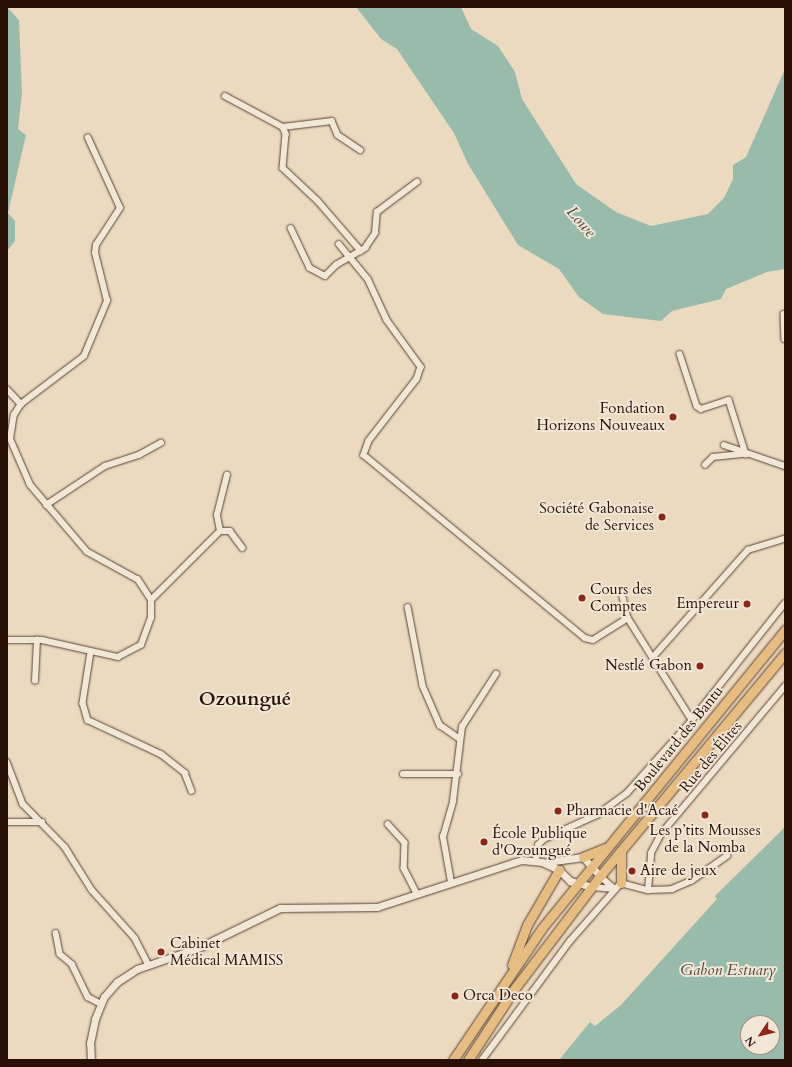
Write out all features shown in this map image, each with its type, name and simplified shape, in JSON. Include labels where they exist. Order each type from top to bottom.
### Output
[{"type":"highway","name":"Boulevard des Bantu","points":[[453,1060],[508,976],[578,884],[785,630]]},
{"type":"highway","name":"Boulevard des Bantu","points":[[468,1060],[515,988],[600,876],[785,653]]},
{"type":"highway","points":[[583,857],[610,846]]},
{"type":"highway","points":[[618,886],[621,850]]},
{"type":"highway","points":[[508,976],[527,925],[559,870]]},
{"type":"street","points":[[225,96],[283,127],[332,121],[342,138],[360,150]]},
{"type":"street","points":[[283,127],[286,134],[283,168],[318,200],[361,251]]},
{"type":"street","points":[[7,640],[37,640],[118,657],[141,645],[151,618],[151,600],[133,576],[87,552],[30,485],[13,453],[11,426],[21,404],[84,356],[107,301],[95,253],[96,245],[120,208],[88,138]]},
{"type":"street","points":[[291,228],[310,268],[324,276],[348,258],[361,251],[375,233],[378,212],[417,182]]},
{"type":"street","points":[[339,244],[348,258],[368,279],[387,320],[421,367],[417,379],[369,441],[364,455],[585,638],[593,640],[628,618]]},
{"type":"street","points":[[784,314],[785,339]]},
{"type":"street","points":[[680,354],[697,406],[701,409],[729,400],[746,454]]},
{"type":"street","points":[[7,390],[21,404]]},
{"type":"street","points":[[46,504],[105,466],[139,455],[161,443]]},
{"type":"street","points":[[724,445],[746,454],[785,466]]},
{"type":"street","points":[[705,465],[713,457],[746,454]]},
{"type":"street","points":[[220,531],[217,515],[227,475]]},
{"type":"street","points":[[151,600],[220,531]]},
{"type":"street","points":[[220,531],[230,532],[243,548]]},
{"type":"street","points":[[653,657],[748,550],[785,539]]},
{"type":"street","points":[[623,598],[628,618],[692,720]]},
{"type":"street","points":[[539,861],[538,845],[544,839],[597,815],[627,793],[692,720],[785,602]]},
{"type":"street","points":[[408,607],[423,686],[440,725],[460,740]]},
{"type":"street","points":[[35,682],[37,640]]},
{"type":"street","points":[[91,652],[83,703],[88,720],[161,754],[185,773],[192,791]]},
{"type":"street","points":[[451,882],[443,837],[458,774],[462,727],[496,674]]},
{"type":"street","name":"Rue des Élites","points":[[648,890],[651,853],[661,834],[785,686]]},
{"type":"street","points":[[7,762],[23,804],[65,847],[92,890],[135,938],[148,964]]},
{"type":"street","points":[[403,774],[458,774]]},
{"type":"street","points":[[7,822],[42,822]]},
{"type":"street","points":[[388,824],[405,844],[404,868],[417,894]]},
{"type":"street","points":[[539,861],[559,870],[578,884],[592,887],[618,886],[648,890],[682,886],[728,856]]},
{"type":"street","points":[[91,1060],[92,1031],[101,1004],[117,982],[148,964],[200,947],[280,908],[294,905],[368,908],[417,894],[502,864],[583,857],[600,876],[618,886]]},
{"type":"street","points":[[482,1060],[526,996],[618,886]]},
{"type":"street","points":[[56,933],[60,954],[72,964],[88,997],[101,1004]]},
{"type":"water","points":[[7,7],[19,20],[22,93],[18,129],[26,135],[8,213],[15,221],[15,241],[7,251]]},
{"type":"water","name":"Lowe","points":[[356,7],[461,7],[471,29],[498,46],[515,72],[522,99],[576,184],[616,212],[651,226],[708,214],[724,198],[733,179],[733,165],[746,157],[785,69],[785,269],[767,272],[726,289],[721,299],[672,311],[661,321],[603,314],[579,297],[559,269],[518,245],[468,164],[454,133],[397,49],[381,39]]},
{"type":"water","name":"Gabon Estuary","points":[[785,827],[785,1060],[559,1060],[590,1022],[595,1026],[621,1005],[717,899],[715,896]]},
{"type":"place","name":"Fondation Horizons Nouveaux","points":[[673,417]]},
{"type":"place","name":"Société Gabonaise de Services","points":[[662,517]]},
{"type":"place","name":"Cours des Comptes","points":[[582,598]]},
{"type":"place","name":"Empereur","points":[[747,604]]},
{"type":"place","name":"Nestlé Gabon","points":[[700,666]]},
{"type":"place","name":"Pharmacie d'Acaé","points":[[558,811]]},
{"type":"place","name":"Les p’tits Mousses de la Nomba","points":[[705,815]]},
{"type":"place","name":"École Publique d'Ozoungué","points":[[484,842]]},
{"type":"place","name":"Aire de jeux","points":[[632,871]]},
{"type":"place","name":"Cabinet Médical MAMISS","points":[[161,952]]},
{"type":"place","name":"Orca Deco","points":[[455,996]]},
{"type":"district","name":"Ozoungué","points":[[245,700]]}]
